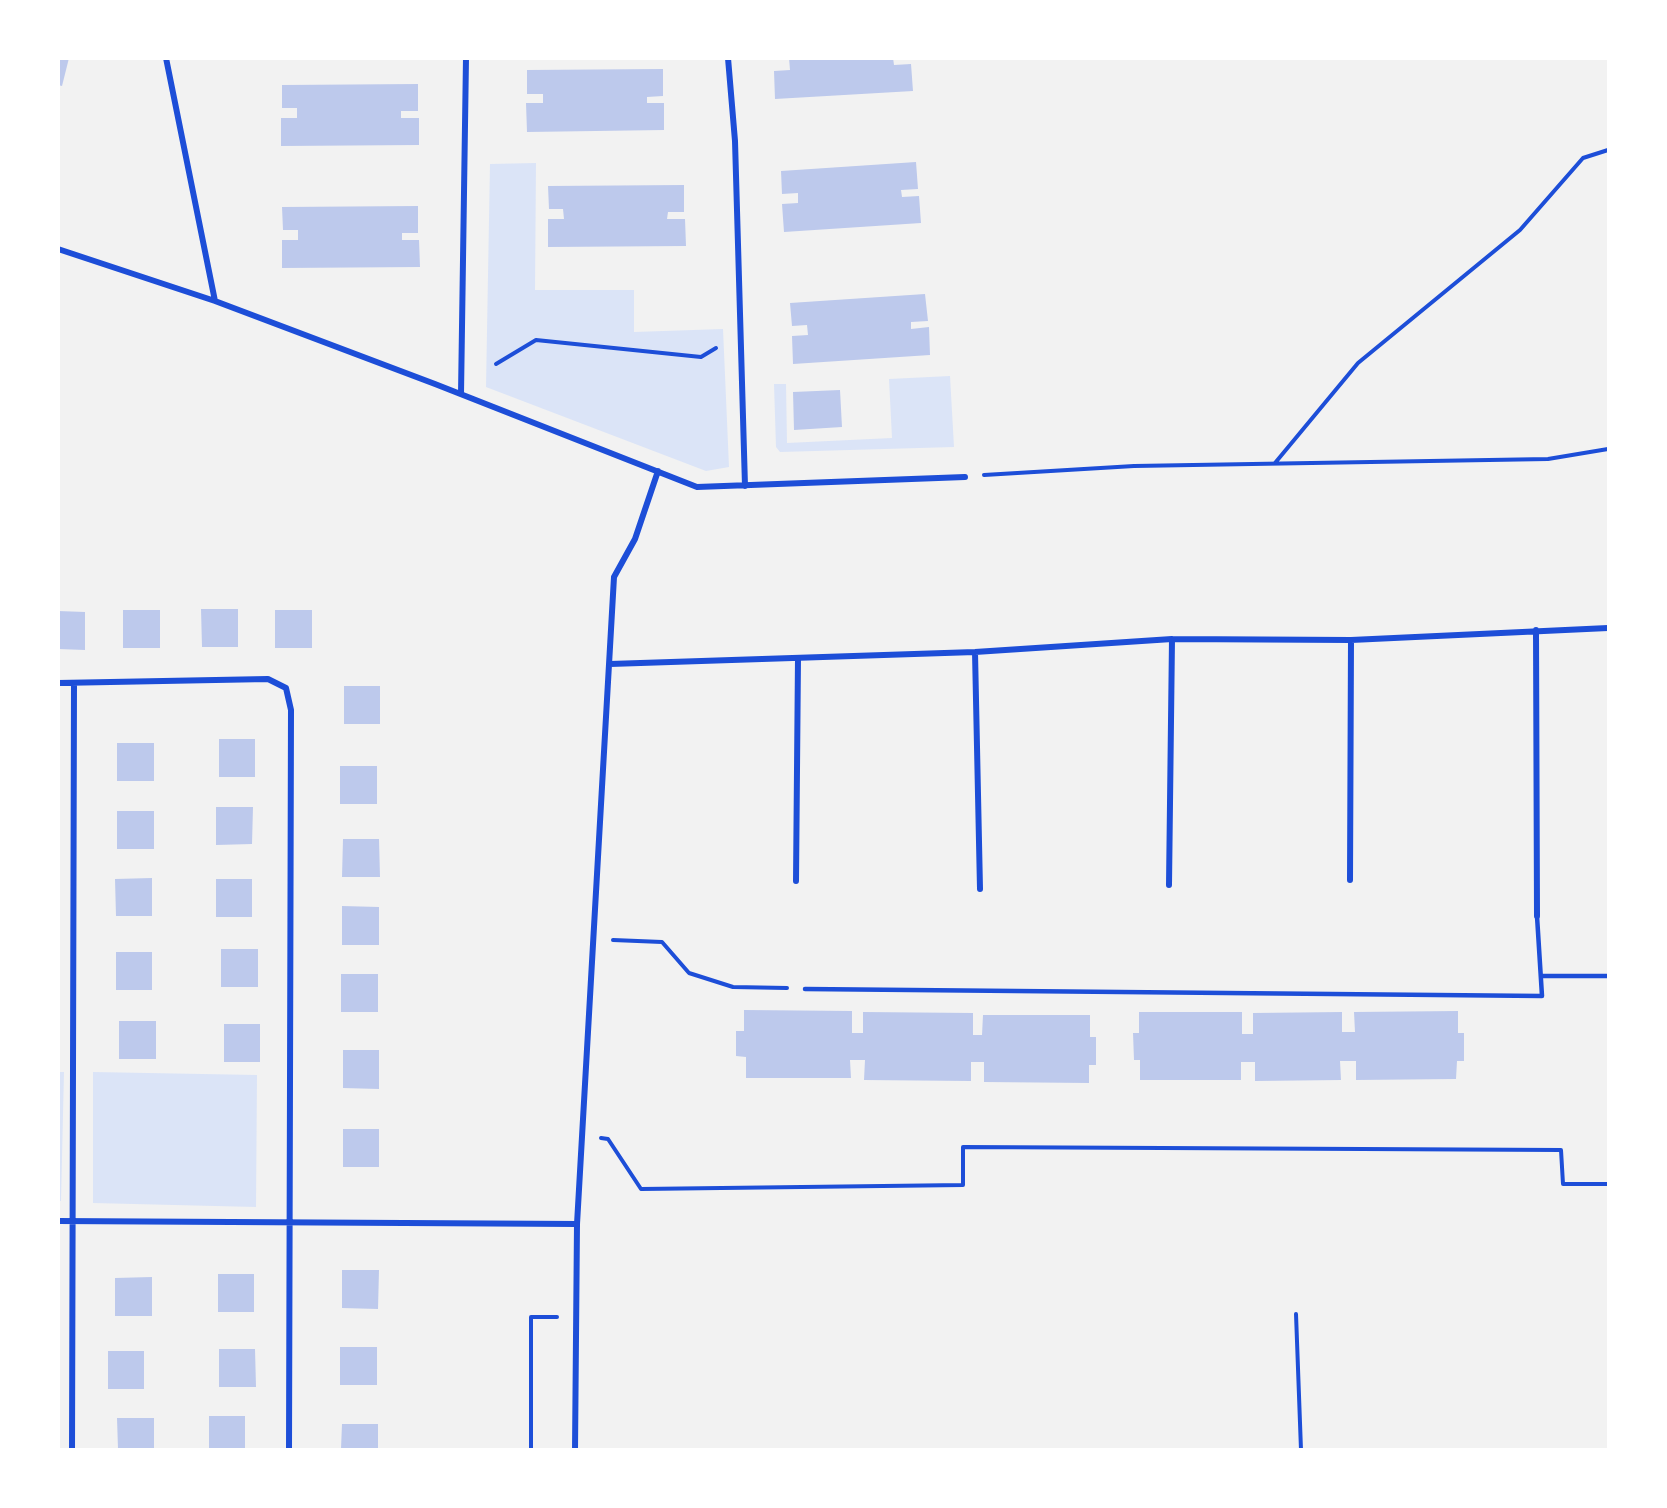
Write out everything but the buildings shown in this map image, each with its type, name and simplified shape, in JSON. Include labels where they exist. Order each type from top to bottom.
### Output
[{"type":"street","points":[[166,58],[215,301]]},
{"type":"street","points":[[461,394],[466,58]]},
{"type":"street","points":[[728,58],[735,141],[745,486]]},
{"type":"street","points":[[58,249],[215,301],[461,394],[697,487],[965,477]]},
{"type":"street","points":[[575,1449],[577,1224],[614,577],[635,539],[658,471]]},
{"type":"street","points":[[610,664],[975,652],[1172,639],[1351,640],[1608,628]]},
{"type":"street","points":[[1536,630],[1538,916]]},
{"type":"street","points":[[1169,885],[1172,639]]},
{"type":"street","points":[[1350,880],[1351,640]]},
{"type":"street","points":[[975,652],[980,889]]},
{"type":"street","points":[[796,881],[798,658]]},
{"type":"street","points":[[58,683],[268,680],[285,688],[291,710],[289,1449]]},
{"type":"street","points":[[72,1449],[74,683]]},
{"type":"street","points":[[58,1221],[577,1224]]},
{"type":"lane","points":[[805,989],[1542,996],[1538,916]]},
{"type":"lane","points":[[1541,976],[1608,976]]},
{"type":"path","points":[[1275,464],[1358,363],[1520,230],[1583,158],[1608,150]]},
{"type":"path","points":[[496,364],[536,340],[701,357],[717,348]]},
{"type":"path","points":[[965,477],[1134,466],[1548,459],[1608,448]]},
{"type":"path","points":[[594,939],[662,942],[689,973],[733,987],[805,989]]},
{"type":"path","points":[[582,1135],[608,1139],[641,1189],[963,1185],[963,1147],[1561,1150],[1563,1184],[1608,1184]]},
{"type":"path","points":[[1296,1314],[1301,1449]]},
{"type":"path","points":[[531,1449],[531,1317],[577,1317]]},
{"type":"shaded area","points":[[536,163],[535,290],[634,290],[634,332],[723,329],[729,467],[706,471],[486,387],[490,164]]},
{"type":"shaded area","points":[[950,376],[954,447],[780,452],[776,447],[774,384],[786,384],[787,443],[892,438],[889,379]]},
{"type":"shaded area","points":[[59,1072],[64,1072],[61,1201],[58,1201]]},
{"type":"shaded area","points":[[93,1072],[257,1075],[256,1207],[93,1203]]}]
